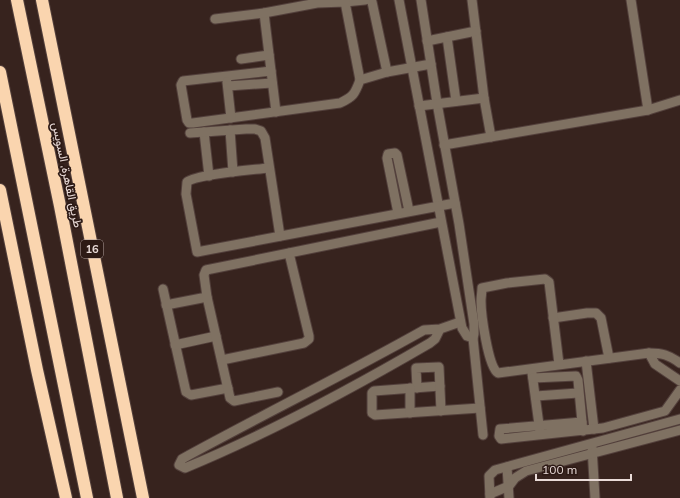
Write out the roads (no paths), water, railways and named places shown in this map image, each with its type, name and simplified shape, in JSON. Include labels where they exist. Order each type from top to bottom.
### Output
[{"type":"highway","name":"طريق القاهرة, السويس","points":[[17,0],[62,214],[118,498]]},
{"type":"highway","name":"16","points":[[42,0],[103,304],[144,498]]},
{"type":"highway","points":[[0,72],[87,498]]},
{"type":"highway","points":[[0,190],[37,370],[66,498]]},
{"type":"lane","points":[[215,19],[264,13],[317,3],[365,0]]},
{"type":"lane","points":[[370,0],[372,2],[387,72]]},
{"type":"lane","points":[[399,0],[460,322],[464,333],[473,338]]},
{"type":"lane","points":[[421,0],[436,103],[459,224],[471,306],[483,435]]},
{"type":"lane","points":[[472,0],[484,98],[491,137]]},
{"type":"lane","points":[[632,0],[648,110]]},
{"type":"lane","points":[[271,71],[225,75],[183,81],[181,85],[187,120],[189,123],[193,124],[340,103],[351,98],[356,91],[360,80],[345,2]]},
{"type":"lane","points":[[264,13],[276,112]]},
{"type":"lane","points":[[427,41],[476,31]]},
{"type":"lane","points":[[447,37],[456,101]]},
{"type":"lane","points":[[241,59],[269,55]]},
{"type":"lane","points":[[360,80],[387,72],[431,64]]},
{"type":"lane","points":[[225,75],[228,86],[231,118]]},
{"type":"lane","points":[[228,86],[272,83]]},
{"type":"lane","points":[[419,106],[484,98]]},
{"type":"lane","points":[[428,156],[445,148],[491,137],[648,110],[680,100]]},
{"type":"lane","points":[[190,133],[255,129],[261,131],[265,138],[268,168],[280,236]]},
{"type":"lane","points":[[230,130],[233,172]]},
{"type":"lane","points":[[204,132],[209,176]]},
{"type":"lane","points":[[398,213],[387,158],[389,154],[397,154],[409,211]]},
{"type":"lane","points":[[268,168],[209,176],[187,182],[185,189],[189,219],[197,252],[455,203]]},
{"type":"lane","points":[[278,392],[234,401],[230,398],[207,297],[204,274],[206,270],[441,225],[459,224]]},
{"type":"lane","points":[[222,360],[304,343],[309,339],[289,253]]},
{"type":"lane","points":[[559,364],[548,282],[545,279],[507,283],[482,288],[481,300],[488,348],[494,371],[498,373],[648,353],[662,353],[680,363]]},
{"type":"lane","points":[[163,289],[186,392],[188,394],[192,394],[228,388]]},
{"type":"lane","points":[[166,305],[207,297]]},
{"type":"lane","points":[[458,309],[471,306]]},
{"type":"lane","points":[[553,318],[596,313],[601,318],[609,358]]},
{"type":"lane","points":[[440,329],[435,339],[430,344],[377,374],[223,452],[185,468],[181,467],[180,465],[182,459],[369,361],[424,330],[440,329],[460,322]]},
{"type":"lane","points":[[175,345],[216,336]]},
{"type":"lane","points":[[648,353],[655,364],[680,380]]},
{"type":"lane","points":[[369,361],[377,374]]},
{"type":"lane","points":[[586,361],[594,430]]},
{"type":"lane","points":[[410,413],[416,368],[424,367],[439,367],[440,411]]},
{"type":"lane","points":[[532,368],[540,431],[582,426],[594,430],[665,411],[679,391]]},
{"type":"lane","points":[[533,378],[576,376],[578,380],[582,426]]},
{"type":"lane","points":[[323,385],[329,399]]},
{"type":"lane","points":[[440,386],[375,390],[372,393],[372,412],[374,415],[480,408]]},
{"type":"lane","points":[[536,396],[578,393]]},
{"type":"lane","points":[[680,419],[593,448],[526,471],[515,478],[509,486],[490,496],[489,476],[491,473],[507,467],[593,448],[680,430]]},
{"type":"lane","points":[[255,421],[262,433]]},
{"type":"lane","points":[[216,440],[223,452]]},
{"type":"lane","points":[[593,448],[596,498]]},
{"type":"lane","points":[[507,467],[509,498]]}]
